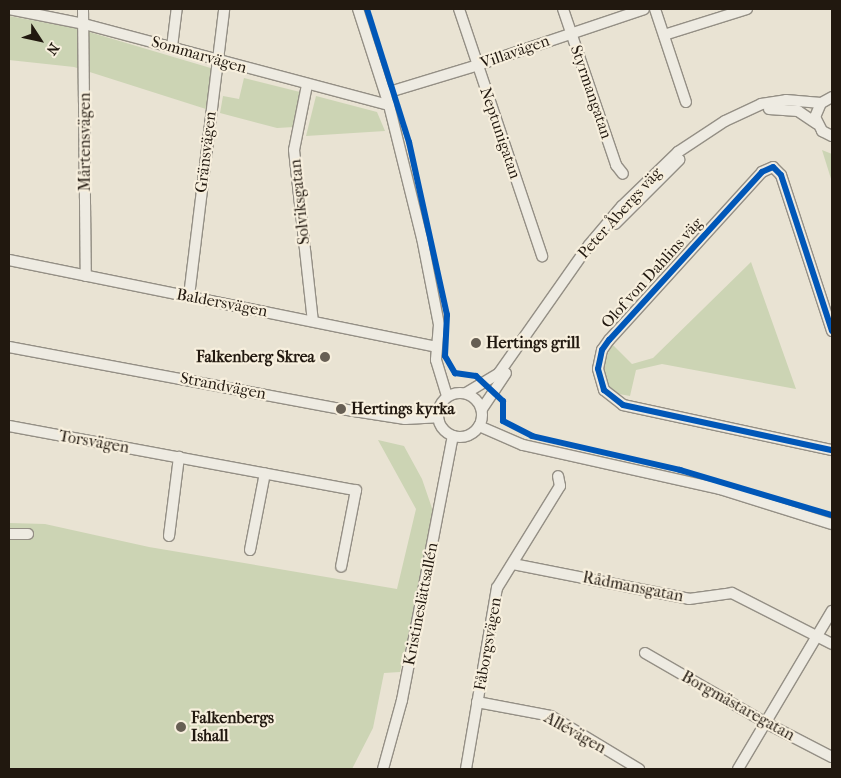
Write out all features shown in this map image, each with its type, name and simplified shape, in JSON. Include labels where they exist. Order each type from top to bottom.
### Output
[{"type":"street","name":"Sommarvägen","points":[[9,9],[84,24],[389,105]]},
{"type":"street","name":"Mårtensvägen","points":[[83,9],[86,276]]},
{"type":"street","points":[[172,47],[177,9]]},
{"type":"street","name":"Gränsvägen","points":[[189,296],[224,9]]},
{"type":"street","points":[[358,9],[386,93],[435,300],[439,325],[435,348],[447,396]]},
{"type":"street","name":"Neptunigatan","points":[[460,9],[542,256]]},
{"type":"street","name":"Styrmangatan","points":[[563,9],[616,165],[623,174]]},
{"type":"street","name":"Villavägen","points":[[386,93],[478,66],[644,9]]},
{"type":"street","points":[[655,9],[686,102]]},
{"type":"street","points":[[664,35],[747,9]]},
{"type":"street","name":"Solviksgatan","points":[[307,84],[294,150],[313,321]]},
{"type":"street","name":"Peter Åbergs väg","points":[[816,123],[816,112],[829,98]]},
{"type":"street","name":"Peter Åbergs väg","points":[[466,393],[498,373],[589,245],[628,200],[678,152],[725,121],[761,104],[786,100],[829,98]]},
{"type":"street","name":"Peter Åbergs väg","points":[[482,409],[581,266],[618,221],[684,156],[724,129],[766,110],[790,109],[816,123],[822,131],[832,136]]},
{"type":"street","name":"Olof von Dahlins väg","points":[[832,331],[781,175],[773,167],[762,172],[609,340],[599,359],[599,380],[611,397],[623,405],[832,450]]},
{"type":"street","name":"Baldersvägen","points":[[9,260],[313,321],[435,348]]},
{"type":"street","name":"Strandvägen","points":[[9,347],[341,409],[405,419],[438,417]]},
{"type":"street","points":[[466,393],[477,400],[482,409],[479,426],[468,436],[454,436],[444,430],[438,417],[440,404],[447,396],[466,393]]},
{"type":"street","name":"Torsvägen","points":[[9,426],[356,490],[341,567]]},
{"type":"street","points":[[479,426],[523,445],[720,489],[832,524]]},
{"type":"street","name":"Kristineslättsallén","points":[[383,769],[402,700],[454,436]]},
{"type":"street","points":[[168,536],[179,458]]},
{"type":"street","points":[[250,550],[265,473]]},
{"type":"street","name":"Fåborgsvägen","points":[[466,769],[497,588],[560,486],[558,476]]},
{"type":"street","points":[[9,534],[28,534]]},
{"type":"street","name":"Rådmansgatan","points":[[513,564],[689,598],[732,593],[832,644]]},
{"type":"street","points":[[738,769],[832,611]]},
{"type":"street","name":"Borgmästaregatan","points":[[645,653],[766,723],[832,757]]},
{"type":"street","name":"Allévägen","points":[[478,702],[550,716],[640,769]]},
{"type":"green space","points":[[9,16],[79,29],[214,69],[209,110],[74,67],[9,60]]},
{"type":"green space","points":[[244,78],[300,92],[294,127],[277,128],[220,113],[223,96],[239,99]]},
{"type":"green space","points":[[316,96],[377,112],[385,131],[306,136]]},
{"type":"green space","points":[[822,150],[832,154],[832,182]]},
{"type":"green space","points":[[751,262],[796,389],[662,364],[636,370],[630,396],[619,394],[606,384],[602,368],[612,344],[632,364],[653,358]]},
{"type":"green space","points":[[378,440],[404,446],[422,479],[435,517],[400,672],[384,673],[373,728],[352,769],[9,769],[9,523],[45,524],[149,547],[397,589],[416,509]]},
{"type":"cycle path","points":[[367,9],[409,142],[447,315],[445,356],[455,373],[476,376],[503,401],[503,421],[532,436],[680,470],[832,515]]},
{"type":"cycle path","points":[[832,331],[781,175],[773,167],[762,172],[609,340],[602,350],[598,369],[604,390],[623,405],[832,450]]},
{"type":"place","name":"Hertings grill","points":[[476,343]]},
{"type":"place","name":"Falkenberg Skrea","points":[[325,357]]},
{"type":"place","name":"Hertings kyrka","points":[[341,409]]},
{"type":"place","name":"Falkenbergs Ishall","points":[[181,727]]}]
